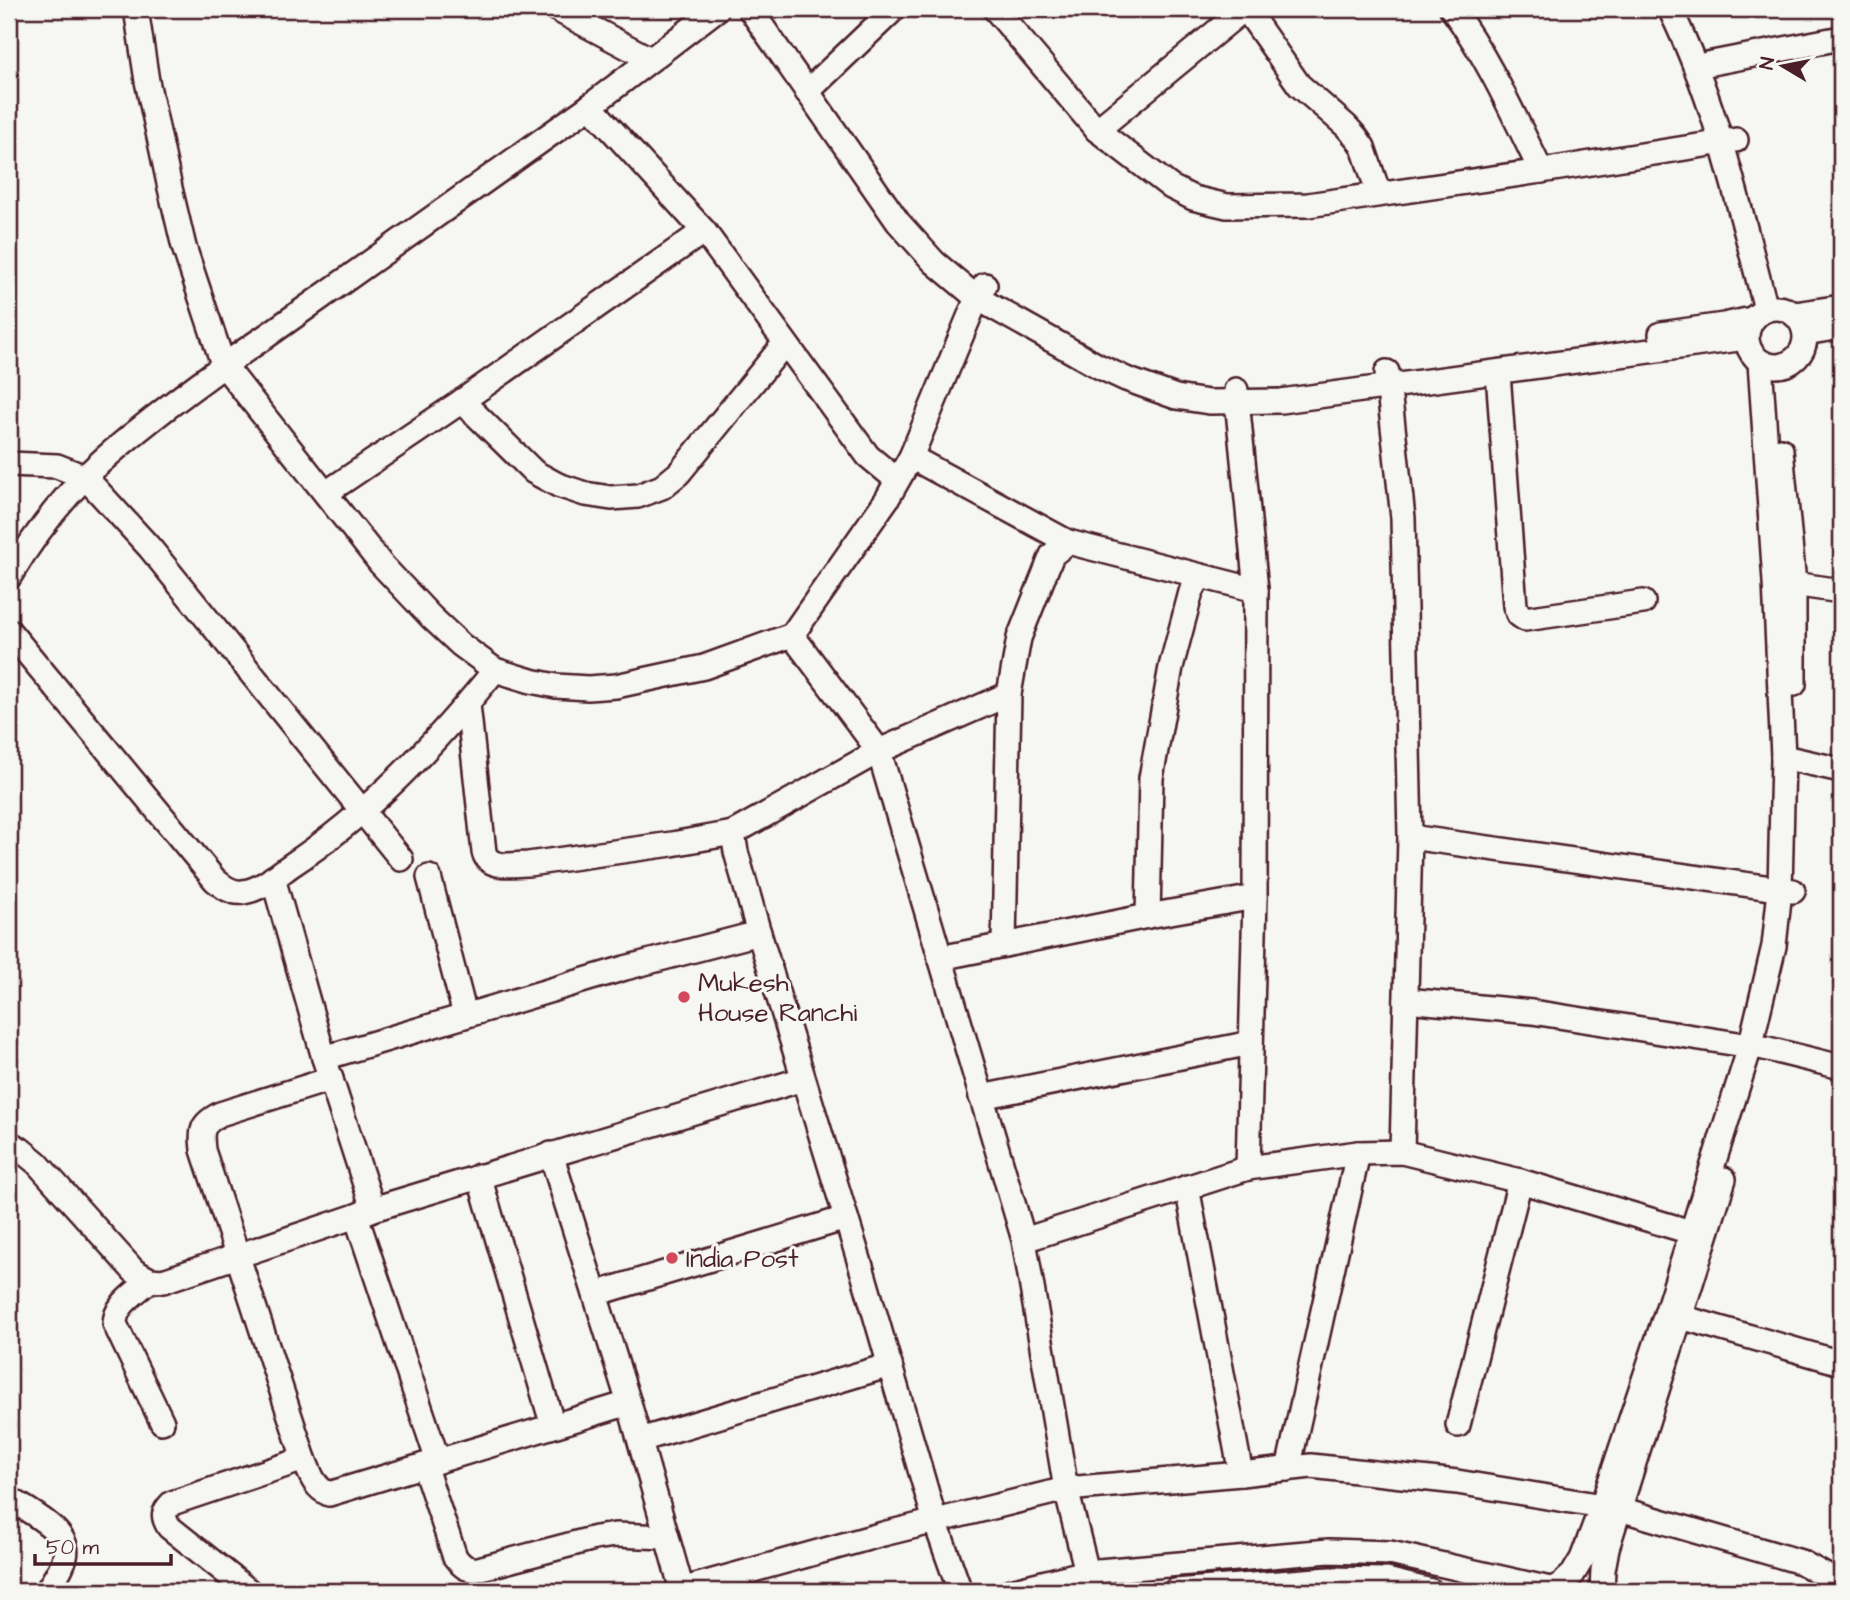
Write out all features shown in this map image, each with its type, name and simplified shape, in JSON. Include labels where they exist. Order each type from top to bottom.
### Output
[{"type":"street","points":[[136,9],[147,81],[184,247],[223,364],[381,564],[461,645],[495,670],[556,686],[616,687],[704,667],[792,635],[887,499],[911,457],[981,291]]},
{"type":"street","points":[[556,9],[650,59]]},
{"type":"street","points":[[9,577],[35,538],[85,477],[114,450],[223,364],[268,335],[590,106],[717,9]]},
{"type":"street","points":[[750,9],[812,88]]},
{"type":"street","points":[[769,9],[812,88],[898,222],[934,262],[1098,366],[1176,397],[1209,402],[1237,397],[1281,401],[1387,380],[1724,325],[1773,320],[1837,332]]},
{"type":"street","points":[[812,88],[894,9]]},
{"type":"street","points":[[995,9],[1097,130],[1171,187],[1193,198],[1227,206],[1308,205],[1729,141]]},
{"type":"street","points":[[1097,130],[1245,9],[1299,85],[1356,137],[1363,147],[1379,194]]},
{"type":"street","points":[[1452,9],[1492,70],[1541,171]]},
{"type":"street","points":[[1670,9],[1729,141]]},
{"type":"street","points":[[1680,9],[1707,64],[1773,320],[1805,343],[1801,353],[1785,365],[1766,364],[1749,348],[1773,320]]},
{"type":"street","points":[[1707,64],[1841,38]]},
{"type":"street","points":[[590,106],[704,231],[868,456],[897,480]]},
{"type":"street","points":[[326,493],[704,231]]},
{"type":"street","points":[[1387,380],[1498,373],[1841,307]]},
{"type":"street","points":[[461,401],[534,472],[558,485],[585,494],[611,498],[638,496],[662,487],[679,473],[785,343]]},
{"type":"street","points":[[1010,1591],[1329,1551],[1390,1553],[1553,1591],[1582,1559],[1611,1507],[1681,1317],[1699,1234],[1757,1047],[1786,890],[1794,677],[1766,364]]},
{"type":"street","points":[[1498,373],[1515,606],[1518,615],[1525,619],[1643,603]]},
{"type":"street","points":[[1387,380],[1403,518],[1410,838],[1402,1152]]},
{"type":"street","points":[[1237,397],[1256,590],[1255,897],[1248,1168]]},
{"type":"street","points":[[911,457],[1068,542],[1256,590]]},
{"type":"street","points":[[9,464],[57,466],[85,477],[149,548],[401,859]]},
{"type":"street","points":[[1004,945],[1009,694],[1019,638],[1052,555],[1068,542]]},
{"type":"street","points":[[1148,916],[1151,778],[1171,667],[1191,592],[1200,576]]},
{"type":"street","points":[[1785,582],[1841,592]]},
{"type":"street","points":[[9,631],[215,880],[225,889],[241,893],[253,890],[273,878],[322,845],[363,812],[468,704],[495,670]]},
{"type":"street","points":[[792,635],[879,751],[1024,1240],[1066,1489],[1088,1581]]},
{"type":"street","points":[[468,704],[485,858],[490,862],[528,864],[733,833],[879,751],[1009,694]]},
{"type":"street","points":[[1790,759],[1841,770]]},
{"type":"street","points":[[733,833],[759,933],[935,1521],[960,1591]]},
{"type":"street","points":[[1410,838],[1786,890]]},
{"type":"street","points":[[429,877],[465,1015]]},
{"type":"street","points":[[273,878],[328,1069],[455,1556],[469,1570],[595,1538],[615,1535],[667,1537]]},
{"type":"street","points":[[940,958],[1255,897]]},
{"type":"street","points":[[629,1403],[329,1494],[321,1491],[304,1459],[203,1150],[201,1133],[206,1122],[220,1114],[465,1015],[625,968],[759,933]]},
{"type":"street","points":[[1406,1000],[1532,1012],[1757,1047],[1841,1067]]},
{"type":"street","points":[[981,1097],[1251,1042]]},
{"type":"street","points":[[9,1143],[37,1163],[134,1271],[150,1280],[163,1280],[479,1176],[803,1079]]},
{"type":"street","points":[[1024,1240],[1248,1168],[1358,1153],[1402,1152],[1520,1181],[1699,1234]]},
{"type":"street","points":[[1288,1469],[1358,1153]]},
{"type":"street","points":[[551,1154],[640,1440],[679,1591],[883,1534],[1066,1489],[1311,1466],[1444,1481],[1611,1507],[1801,1562],[1841,1584]]},
{"type":"street","points":[[479,1176],[553,1426]]},
{"type":"street","points":[[1458,1425],[1520,1181]]},
{"type":"street","points":[[1187,1187],[1241,1474]]},
{"type":"street","points":[[595,1294],[846,1218]]},
{"type":"street","points":[[1602,1591],[1611,1507],[1667,1311],[1699,1234]]},
{"type":"street","points":[[150,1280],[120,1306],[115,1315],[115,1324],[162,1422]]},
{"type":"street","points":[[1681,1317],[1841,1363]]},
{"type":"street","points":[[640,1440],[890,1365]]},
{"type":"street","points":[[249,1591],[169,1527],[164,1519],[164,1512],[172,1503],[304,1459]]},
{"type":"street","points":[[9,1498],[64,1539],[67,1548],[65,1559],[47,1591]]},
{"type":"street","points":[[1175,1591],[1386,1580],[1431,1591]]},
{"type":"place","name":"Mukesh House Ranchi","points":[[684,997]]},
{"type":"place","name":"India Post","points":[[672,1258]]}]
